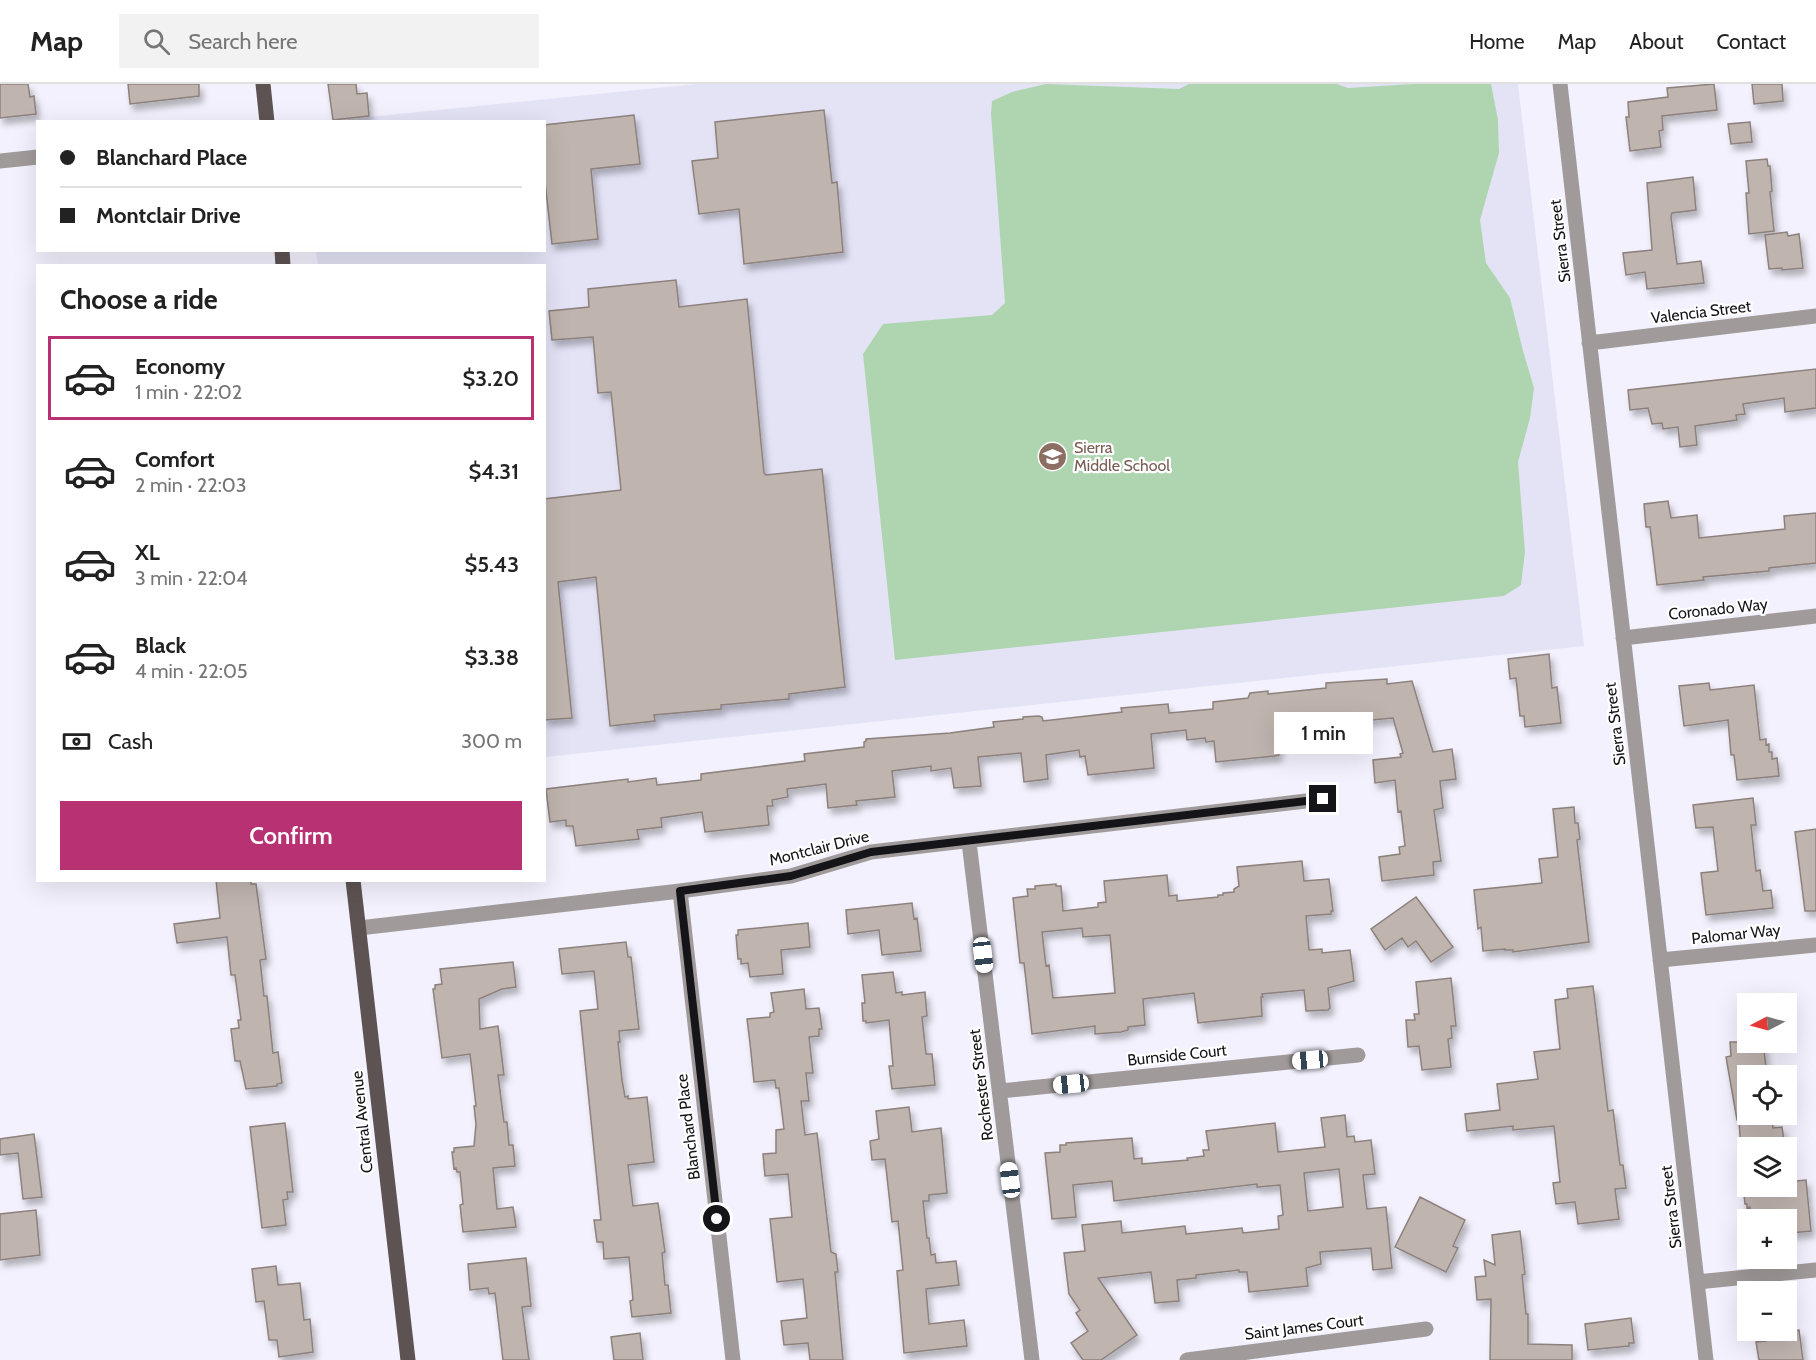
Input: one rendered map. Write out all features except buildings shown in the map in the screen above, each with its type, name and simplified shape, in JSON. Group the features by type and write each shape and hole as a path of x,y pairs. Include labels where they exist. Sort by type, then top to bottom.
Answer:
{"main road":[{"path":"263,84 267,120"},
{"name":"Central Avenue","path":"353,882 408,1360"}],"street":[{"name":"Sierra Street","path":"1560,84 1706,1360"},
{"path":"0,161 36,157"},
{"name":"Valencia Street","path":"1589,343 1816,315"},
{"name":"Coronado Way","path":"1623,638 1816,616"},
{"name":"Montclair Drive","path":"358,928 791,876 871,852 1323,799"},
{"name":"Rochester Street","path":"969,842 1032,1360"},
{"name":"Blanchard Place","path":"680,891 733,1360"},
{"name":"Palomar Way","path":"1660,960 1816,945"},
{"name":"Burnside Court","path":"999,1091 1358,1055"},
{"path":"1697,1282 1816,1270"},
{"name":"Saint James Court","path":"1187,1360 1426,1329"}],"shaded area":[{"name":"Sierra Middle School","path":"696,84 1518,84 1584,646 546,757 546,264 318,264 316,252 546,252 546,120 339,120"}],"green space":[{"path":"1046,84 1179,89 1189,84 1337,84 1348,88 1413,84 1491,84 1498,120 1499,153 1480,220 1486,263 1510,298 1534,388 1530,418 1518,462 1525,552 1521,585 1504,596 895,660 863,354 883,324 992,315 1005,303 991,114 992,101 1012,92"}],"place":[{"name":"Sierra Middle School","path":"1053,456"}],"route":[{"path":"717,1219 680,891 791,876 871,852 1323,799"}]}
